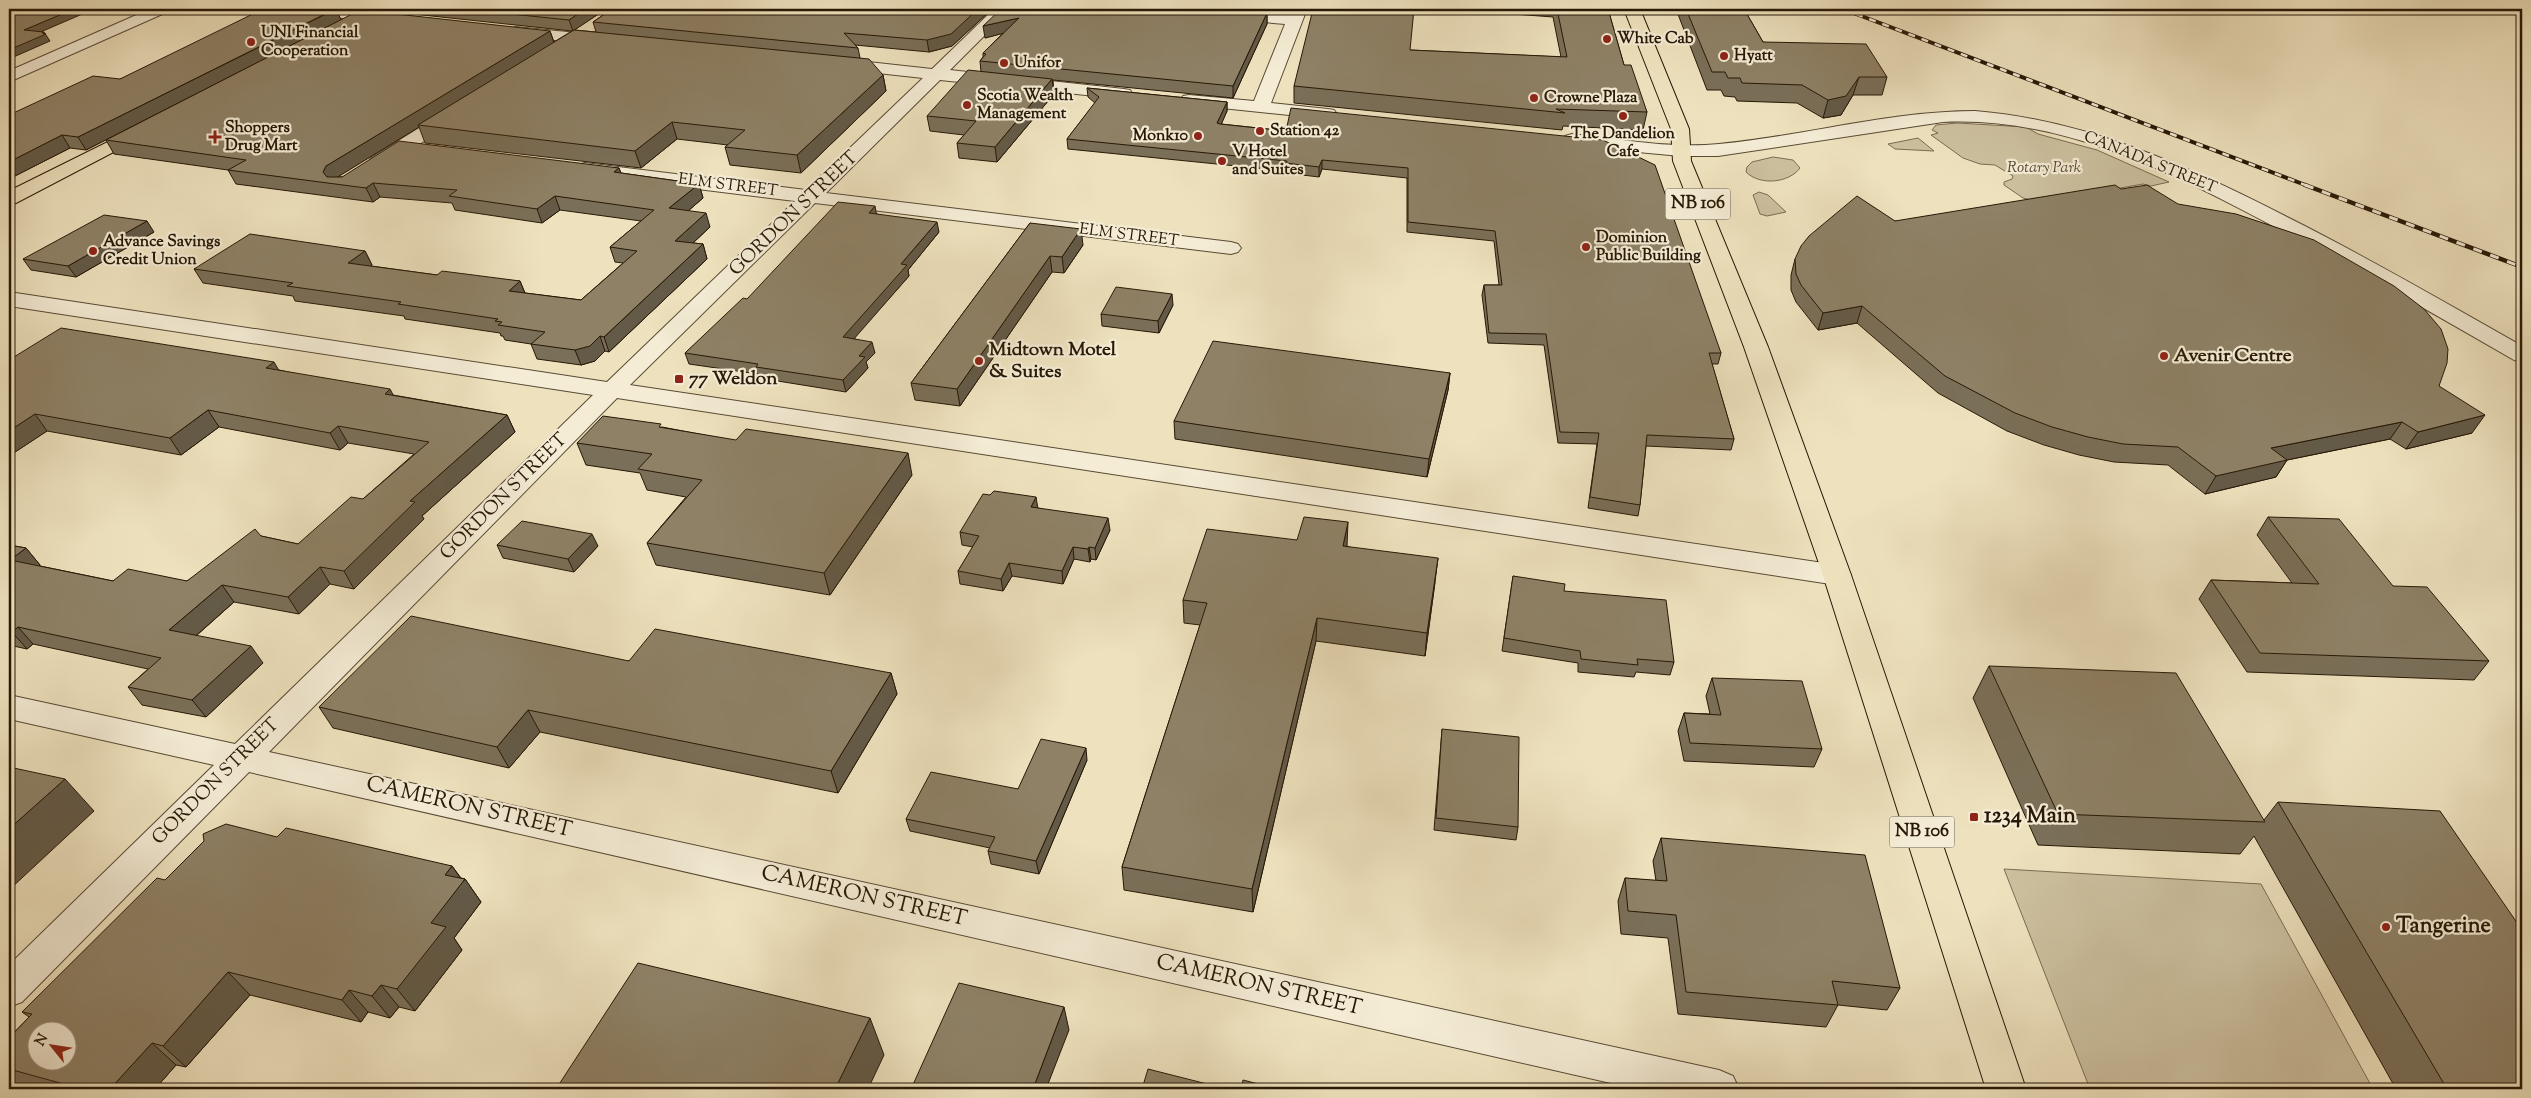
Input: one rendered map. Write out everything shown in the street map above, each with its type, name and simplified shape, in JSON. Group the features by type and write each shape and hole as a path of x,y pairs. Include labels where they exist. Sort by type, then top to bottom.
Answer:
{"main road":[{"name":"NB 106","path":"1632,9 1680,129 1682,161 1756,348 1837,574 2006,1089"},
{"path":"320,38 370,12"},
{"path":"9,199 160,121"}],"street":[{"path":"9,77 162,9"},
{"path":"305,9 370,12 403,20"},
{"name":"GORDON STREET","path":"9,990 240,757 612,390 814,196 1003,9"},
{"path":"1174,9 1296,14 1261,107"},
{"path":"552,53 597,24"},
{"path":"501,30 616,42"},
{"path":"820,62 1141,95"},
{"path":"1169,98 1350,116"},
{"path":"364,171 472,103"},
{"name":"CANADA STREET","path":"1558,138 1681,150 1728,148 1951,116 2011,119 2052,126 2093,137 2140,156 2273,217 2345,255 2522,355"},
{"path":"402,147 432,150"},
{"name":"ELM STREET","path":"569,167 1231,248"},
{"path":"9,299 1447,518 1837,574"},
{"name":"CAMERON STREET","path":"9,707 240,757 1719,1089"}],"green space":[{"name":"Rotary Park","path":"1957,123 2026,127 2038,134 2097,150 2169,182 2151,186 2143,184 2040,202 2023,198 2004,185 2004,182 2012,179 2013,176 1995,165 1980,164 1963,158 1931,135 1938,133 1932,130 1936,125"},
{"path":"1918,138 1934,151 1895,149 1888,144"},
{"path":"1773,157 1793,160 1800,168 1789,177 1774,181 1759,179 1746,172 1747,167 1752,162"},
{"path":"1759,192 1768,195 1786,212 1767,216 1760,214 1753,195"},
{"path":"2004,869 2261,884 2373,1089 2090,1089"}],"building":[{"path":"9,9 74,9 24,30 44,32 42,33 46,34 9,50"},
{"path":"263,9 335,9 78,137 62,135 9,162 9,115 93,76 120,79"},
{"path":"463,9 585,9 569,20"},
{"path":"612,9 978,9 951,34 927,40 844,33 858,48 593,22"},
{"path":"1001,9 1186,9 1267,13 1233,86 980,61 986,54 983,53 1019,18 983,26"},
{"path":"1313,9 1414,9 1410,50 1567,57 1557,9 1608,9 1624,65 1631,65 1647,112 1556,109 1565,113 1294,86"},
{"name":"Hyatt","path":"1686,9 1744,9 1763,42 1866,44 1887,77 1859,77 1846,96 1828,100 1802,85 1742,83 1740,78 1728,78 1725,72 1712,72"},
{"path":"360,10 550,31 326,166 323,172 327,177 342,177 399,141 619,168 614,172 699,184 669,208 706,213 675,241 703,244 604,337 600,336 590,346 575,350 531,344 545,332 498,325 502,322 495,321 498,319 398,304 401,302 287,286 293,283 194,269 250,234 365,251 348,263 437,275 442,271 520,281 509,291 581,300 637,251 610,247 654,210 555,196 537,209 449,196 457,190 373,183 366,188 228,170 246,160 106,140"},
{"path":"574,30 869,59 883,75 797,155 725,147 745,130 672,122 635,151 418,125"},
{"path":"968,70 1052,79 995,147 957,143 976,121 927,116"},
{"path":"1087,88 1227,102 1217,123 1220,124 1286,131 1291,108 1603,140 1655,165 1721,353 1709,353 1734,439 1647,435 1640,505 1590,497 1599,433 1560,432 1546,334 1489,333 1484,285 1502,285 1495,231 1408,222 1408,168 1322,160 1319,167 1286,163 1287,161 1067,139 1099,97"},
{"name":"Avenir Centre","path":"2115,185 2121,189 2147,185 2178,204 2236,214 2314,240 2394,286 2424,309 2441,329 2448,349 2447,363 2439,386 2485,415 2418,432 2402,422 2271,448 2287,460 2216,476 2178,447 2123,444 2088,437 2052,427 2015,413 1945,376 1862,306 1823,313 1801,285 1796,274 1795,259 1801,246 1809,236 1857,196 1895,221"},
{"path":"838,202 875,206 869,213 937,222 901,264 907,265 843,337 872,342 859,356 865,357 843,380 756,367 758,364 685,353 743,298 747,299"},
{"path":"104,215 147,221 68,266 23,259"},
{"path":"1030,223 1081,229 1062,257 1050,256 957,389 911,383"},
{"path":"1116,287 1172,294 1158,321 1101,314"},
{"path":"61,328 274,362 266,368 390,389 385,394 507,415 410,501 415,502 344,571 320,567 288,597 222,585 169,630 251,646 192,700 128,687 161,658 18,627 12,632 9,631 9,545 26,548 10,560 113,581 128,569 187,581 255,529 261,536 298,544 351,497 363,499 429,442 338,426 330,433 208,410 170,438 35,414 9,431 9,360"},
{"path":"1213,341 1450,373 1429,459 1174,421"},
{"path":"603,416 661,424 659,427 736,440 746,429 908,453 824,573 647,543 702,480 638,469 652,454 577,443"},
{"path":"994,491 1036,497 1031,507 1108,518 1095,548 1073,547 1062,571 1009,563 1001,579 958,571 979,536 960,532 983,494 990,495"},
{"path":"1304,517 1348,522 1343,546 1438,558 1427,633 1317,618 1252,889 1122,867 1207,603 1183,600 1207,529 1297,540"},
{"path":"2268,517 2339,519 2393,586 2427,587 2489,661 2260,653 2211,580 2319,584"},
{"path":"522,521 592,534 568,559 497,545"},
{"path":"1513,576 1565,584 1564,591 1666,600 1674,662 1637,659 1638,665 1581,659 1580,651 1504,638"},
{"path":"411,616 629,661 655,629 891,673 831,771 528,710 497,747 319,707"},
{"path":"1989,666 2176,673 2265,822 2058,814"},
{"path":"1712,678 1802,681 1822,749 1690,743 1684,713 1721,715"},
{"path":"1442,729 1519,737 1518,827 1436,818"},
{"path":"1041,739 1086,748 1036,861 988,851 995,837 906,819 931,772 1018,789"},
{"path":"9,767 65,779 9,829"},
{"name":"Tangerine","path":"2278,802 2440,811 2522,930 2522,1089 2447,1089"},
{"path":"226,824 277,837 286,828 452,866 445,875 465,879 431,923 446,927 397,989 381,985 372,996 349,990 342,1000 228,972 163,1046 152,1043 110,1089 82,1089 9,1069 9,1038 32,1014 22,1012 157,878 165,880 204,841 203,834"},
{"path":"1661,838 1865,855 1900,988 1832,981 1838,1005 1686,992 1676,915 1628,911 1625,878 1667,881"},
{"path":"638,963 870,1018 835,1089 556,1089"},
{"path":"959,983 1064,1007 1033,1089 911,1089"},
{"path":"1148,1069 1227,1089 1142,1089"},
{"path":"1243,1080 1278,1089 1241,1089"}],"railway":[{"path":"1843,9 2308,186"},
{"path":"2305,185 2522,267"}],"place":[{"name":"White Cab","path":"1607,39"},
{"name":"UNI Financial Cooperation","path":"251,42"},
{"name":"Hyatt","path":"1724,56"},
{"name":"Unifor","path":"1004,63"},
{"name":"Crowne Plaza","path":"1534,98"},
{"name":"Scotia Wealth Management","path":"967,105"},
{"name":"The Dandelion Cafe","path":"1623,116"},
{"name":"Station 42","path":"1260,131"},
{"name":"Monk10","path":"1198,136"},
{"name":"Shoppers Drug Mart","path":"215,137"},
{"name":"V Hotel and Suites","path":"1222,161"},
{"name":"Dominion Public Building","path":"1586,247"},
{"name":"Advance Savings Credit Union","path":"93,251"},
{"name":"Avenir Centre","path":"2164,356"},
{"name":"Midtown Motel & Suites","path":"979,361"},
{"name":"77 Weldon","path":"679,379"},
{"name":"1234 Main","path":"1974,817"},
{"name":"Tangerine","path":"2386,927"}]}
